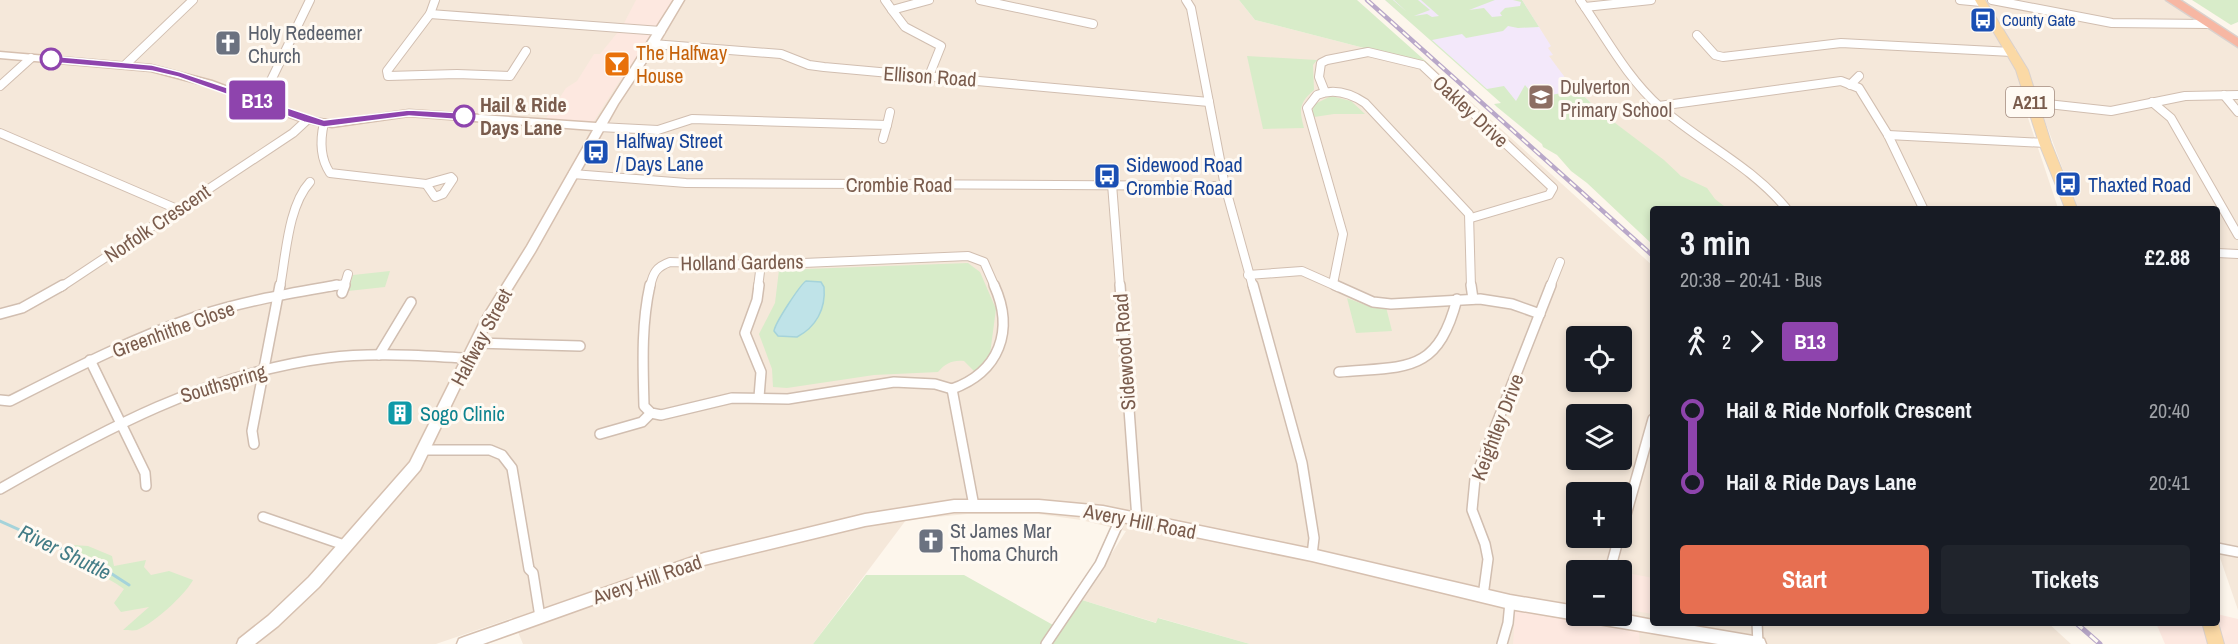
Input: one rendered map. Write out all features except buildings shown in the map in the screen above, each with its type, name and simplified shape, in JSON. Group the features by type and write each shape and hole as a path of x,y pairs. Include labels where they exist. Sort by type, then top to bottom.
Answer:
{"highway":[{"path":"2172,0 2190,18 2207,24 2238,43"},
{"path":"2184,0 2238,35"}],"main road":[{"name":"A211","path":"1984,1 2022,70 2030,102 2070,206"},
{"path":"2211,626 2216,644"}],"street":[{"path":"125,65 193,0"},
{"path":"261,102 310,0"},
{"path":"435,0 430,14 386,74 510,76 526,51"},
{"name":"Halfway Street","path":"244,644 293,604 347,546 415,466 486,321 531,249 599,127 661,32 679,0"},
{"path":"885,0 905,27 941,45 929,76"},
{"path":"892,10 929,0"},
{"path":"980,0 1093,24"},
{"path":"1186,0 1191,8 1225,186 1302,463 1314,538 1312,555"},
{"path":"1583,3 1651,0"},
{"path":"1960,0 1984,1 2112,23 2150,25 2190,18"},
{"path":"1583,3 1624,66 1659,106 1696,135 1747,167 1772,190 1784,206"},
{"path":"430,14 661,32"},
{"path":"1697,35 1715,55 1723,57 1841,43 2012,52"},
{"name":"Ellison Road","path":"653,44 781,54 809,65 824,67 1209,102"},
{"name":"Oakley Drive","path":"1324,92 1319,70 1321,63 1327,60 1368,52 1422,65 1553,188 1549,195 1471,218"},
{"path":"0,55 125,65 180,75 308,120 324,123 409,113 658,130 692,119 886,125"},
{"path":"0,86 31,58"},
{"path":"1850,85 1859,76"},
{"path":"1659,106 1841,81 1859,88 1888,135 1922,206"},
{"path":"1333,284 1343,234 1306,108 1310,100 1324,92 1344,92 1365,103 1471,218 1469,268 1473,299"},
{"path":"2224,95 2238,112"},
{"path":"2030,102 2111,111 2185,96 2238,95"},
{"path":"2152,102 2171,118 2238,235"},
{"path":"883,139 890,111"},
{"name":"Norfolk Crescent","path":"0,314 22,308 41,299 308,120"},
{"path":"324,123 321,137 326,168 330,173 426,184"},
{"path":"0,133 177,209"},
{"path":"1888,135 2045,143"},
{"name":"Crombie Road","path":"573,174 686,183 1225,186"},
{"path":"254,444 252,431 295,208 301,192 310,182"},
{"name":"Sidewood Road","path":"1112,184 1137,519"},
{"path":"2220,253 2238,254"},
{"name":"Holland Gardens","path":"651,413 644,406 642,340 644,311 653,273 660,266 670,262 761,264 963,256 979,259 984,262 1002,306 1004,316 1001,349 997,357 970,383 952,389"},
{"name":"Keightley Drive","path":"1483,596 1488,559 1485,544 1472,510 1475,479 1560,262"},
{"path":"759,397 761,372 745,333 757,300 761,264"},
{"path":"1249,277 1281,271 1302,271 1373,302 1391,304 1473,299 1502,302 1540,314"},
{"path":"342,293 348,274"},
{"name":"Greenhithe Close","path":"0,400 10,401 90,360 198,316 277,294 345,284"},
{"path":"1340,372 1406,366 1425,359 1433,351 1452,318 1457,299"},
{"path":"379,355 411,302"},
{"path":"476,343 580,345"},
{"name":"Southspring","path":"0,489 121,423 193,390 263,369 327,358 379,355 468,357"},
{"path":"90,360 145,473 146,486"},
{"path":"600,434 642,422 651,413 661,415 740,397 787,400 850,388 911,382 939,383 952,389 974,506"},
{"path":"1632,494 1650,430"},
{"path":"424,450 490,450 502,455 512,468 529,569 533,573 540,617"},
{"name":"Avery Hill Road","path":"464,644 704,559 761,543 865,520 954,506 1054,507 1122,516 1312,555 1510,602 1566,611"},
{"path":"1046,644 1100,564 1122,516"},
{"path":"263,517 347,546"},
{"path":"2220,549 2238,552"},
{"path":"1502,644 1508,623 1510,602"},
{"path":"1632,623 1650,626"},
{"path":"1652,626 1759,644 1757,626"}],"shaded area":[{"path":"0,0 1239,0 1255,20 1430,65 1650,263 1650,626 2051,626 2071,644 1250,644 1159,618 1157,623 1082,600 1126,531 1081,520 1038,514 967,514 906,520 813,644 523,644 512,618 436,644 0,644"},
{"path":"636,0 675,0 635,64 619,82 592,124 545,120 566,88 577,81 594,54 600,54 622,27"},
{"name":"Dulverton Primary School","path":"1385,0 1522,0 1551,46 1548,48 1553,55 1549,56 1575,91 1578,90 1598,110 1693,186 1503,103"},
{"path":"1522,0 2167,0 2238,46 2238,610 2220,558 2220,206 2076,206 2037,99 2021,97 2057,206 1713,206 1656,155 1598,110 1579,91 1575,91 1548,56 1550,46"},
{"path":"1632,574 1650,577 1650,614 1632,611"},
{"path":"1515,611 1566,620 1566,626 1604,626 1639,632 1640,644 1513,644"},
{"path":"2220,615 2238,619 2238,644 2165,644 2157,626 2207,626 2220,626"}],"green space":[{"path":"1239,0 1357,0 1430,65 1255,20"},
{"name":"Dulverton Primary School","path":"1385,0 1393,0 1407,12 1394,0 1418,0 1430,10 1414,16 1427,14 1432,17 1439,16 1421,0 1495,0 1469,10 1484,8 1492,17 1502,16 1500,13 1505,8 1520,6 1521,2 1513,0 1522,0 1539,27 1508,26 1503,31 1466,38 1462,34 1432,40 1487,89 1504,86 1516,101 1525,85 1530,91 1536,91 1540,97 1578,90 1598,110 1664,160 1681,176 1707,188 1724,206 1650,206 1650,242 1571,171 1557,155 1543,147 1494,104 1501,103"},
{"path":"2192,0 2238,0 2238,22 2231,25"},
{"path":"1247,56 1317,60 1313,65 1314,90 1305,99 1302,107 1301,116 1304,128 1263,129"},
{"path":"1331,96 1351,101 1365,114 1334,114 1314,117 1312,111 1315,104"},
{"path":"968,263 980,272 996,309 990,354 975,372 964,361 956,361 947,364 938,372 874,375 787,388 773,387 772,369 759,334 775,303 779,270"},
{"path":"390,271 385,287 348,291 353,275"},
{"path":"1347,298 1368,306 1386,307 1392,331 1356,333"},
{"path":"73,545 88,546 112,556 114,566 146,560 144,567 151,575 169,571 193,580 176,601 144,627 137,630 123,630 149,607 121,612 114,603 124,589 61,554"},
{"path":"866,575 964,575 1062,630 1082,600 1156,623 1158,618 1250,644 813,644"}],"water":[{"path":"806,281 821,282 824,287 823,303 818,317 810,328 797,337 778,336 774,331 779,320"}],"waterway":[{"name":"River Shuttle","path":"0,521 98,565 129,585"}],"railway":[{"path":"1367,0 1650,253"},
{"path":"2080,626 2100,644"}],"bus line":[{"name":"B13","path":"51,59 152,68 208,83 308,120 324,123 332,124 409,113 464,116"}],"place":[{"name":"County Gate","path":"1983,20"},
{"name":"Holy Redeemer Church","path":"228,43"},
{"name":"The Halfway House","path":"617,64"},
{"name":"Dulverton Primary School","path":"1541,97"},
{"name":"Hail & Ride Days Lane","path":"464,116"},
{"name":"Halfway Street / Days Lane","path":"596,152"},
{"name":"Sidewood Road Crombie Road","path":"1107,176"},
{"name":"Thaxted Road","path":"2068,184"},
{"name":"Sogo Clinic","path":"400,413"},
{"name":"St James Mar Thoma Church","path":"931,541"}]}
